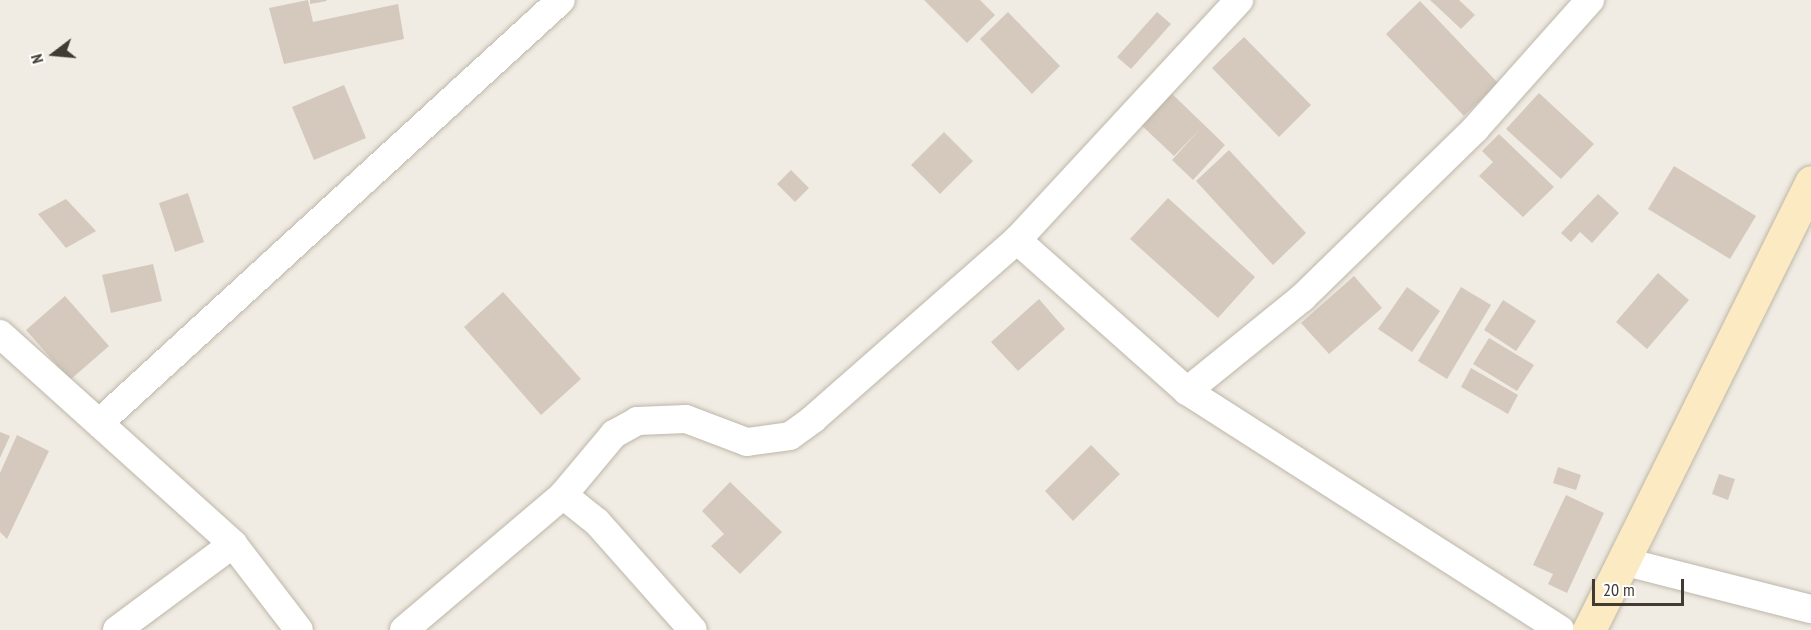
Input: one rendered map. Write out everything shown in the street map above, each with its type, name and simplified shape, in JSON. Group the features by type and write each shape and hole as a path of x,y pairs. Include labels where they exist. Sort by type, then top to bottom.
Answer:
{"street":[{"path":"99,423 561,0"},
{"path":"404,630 563,495 614,434 637,421 686,419 747,442 790,436 1017,240 1239,0"},
{"path":"1187,391 1302,298 1475,129 1590,0"},
{"path":"1589,630 1626,562 1811,182"},
{"path":"1017,240 1187,391 1560,630"},
{"path":"0,334 233,544 299,630"},
{"path":"563,495 597,522 693,630"},
{"path":"117,630 233,544"},
{"path":"1626,562 1811,609"}],"building":[{"path":"308,0 313,22 398,4 404,39 284,64 269,8"},
{"path":"310,0 326,0 327,1 310,4"},
{"path":"924,0 980,0 995,15 967,43"},
{"path":"1430,0 1459,0 1475,15 1461,29"},
{"path":"1420,1 1498,83 1464,116 1386,34"},
{"path":"1008,12 1060,66 1032,94 980,39"},
{"path":"1157,12 1171,24 1131,69 1117,57"},
{"path":"1244,37 1311,105 1279,137 1212,68"},
{"path":"344,85 366,138 314,160 292,107"},
{"path":"1168,90 1225,145 1193,180 1172,160 1201,128 1174,156 1138,122"},
{"path":"1539,93 1594,144 1561,179 1506,129"},
{"path":"944,132 973,161 940,194 911,165"},
{"path":"1499,134 1554,187 1523,217 1479,176 1493,162 1482,151"},
{"path":"1229,150 1306,233 1273,265 1196,181"},
{"path":"1674,166 1756,216 1730,259 1648,209"},
{"path":"791,170 809,188 795,202 777,184"},
{"path":"188,193 204,242 175,252 159,203"},
{"path":"1598,194 1619,213 1592,243 1580,232 1571,242 1561,233"},
{"path":"1168,198 1255,277 1218,318 1130,239"},
{"path":"66,199 96,231 66,248 38,214"},
{"path":"153,264 162,301 111,313 102,275"},
{"path":"1658,273 1689,300 1647,349 1616,322"},
{"path":"1354,276 1382,308 1329,354 1301,323"},
{"path":"1407,287 1440,311 1412,352 1378,329"},
{"path":"1461,287 1491,305 1447,379 1418,361"},
{"path":"503,292 581,379 541,415 464,327"},
{"path":"65,296 109,346 70,380 26,330"},
{"path":"1039,299 1065,329 1018,371 991,342"},
{"path":"1503,300 1536,321 1516,351 1484,330"},
{"path":"1489,338 1534,365 1517,391 1473,364"},
{"path":"1471,368 1518,395 1508,414 1461,387"},
{"path":"0,432 10,436 0,458"},
{"path":"17,435 49,451 7,539 0,532 0,473"},
{"path":"1091,445 1120,474 1073,521 1045,491"},
{"path":"1558,467 1581,475 1576,490 1553,483"},
{"path":"1719,474 1735,479 1728,500 1712,494"},
{"path":"730,482 782,532 740,574 711,546 724,534 702,511"},
{"path":"1566,495 1604,513 1567,593 1548,584 1553,574 1533,565"}]}
